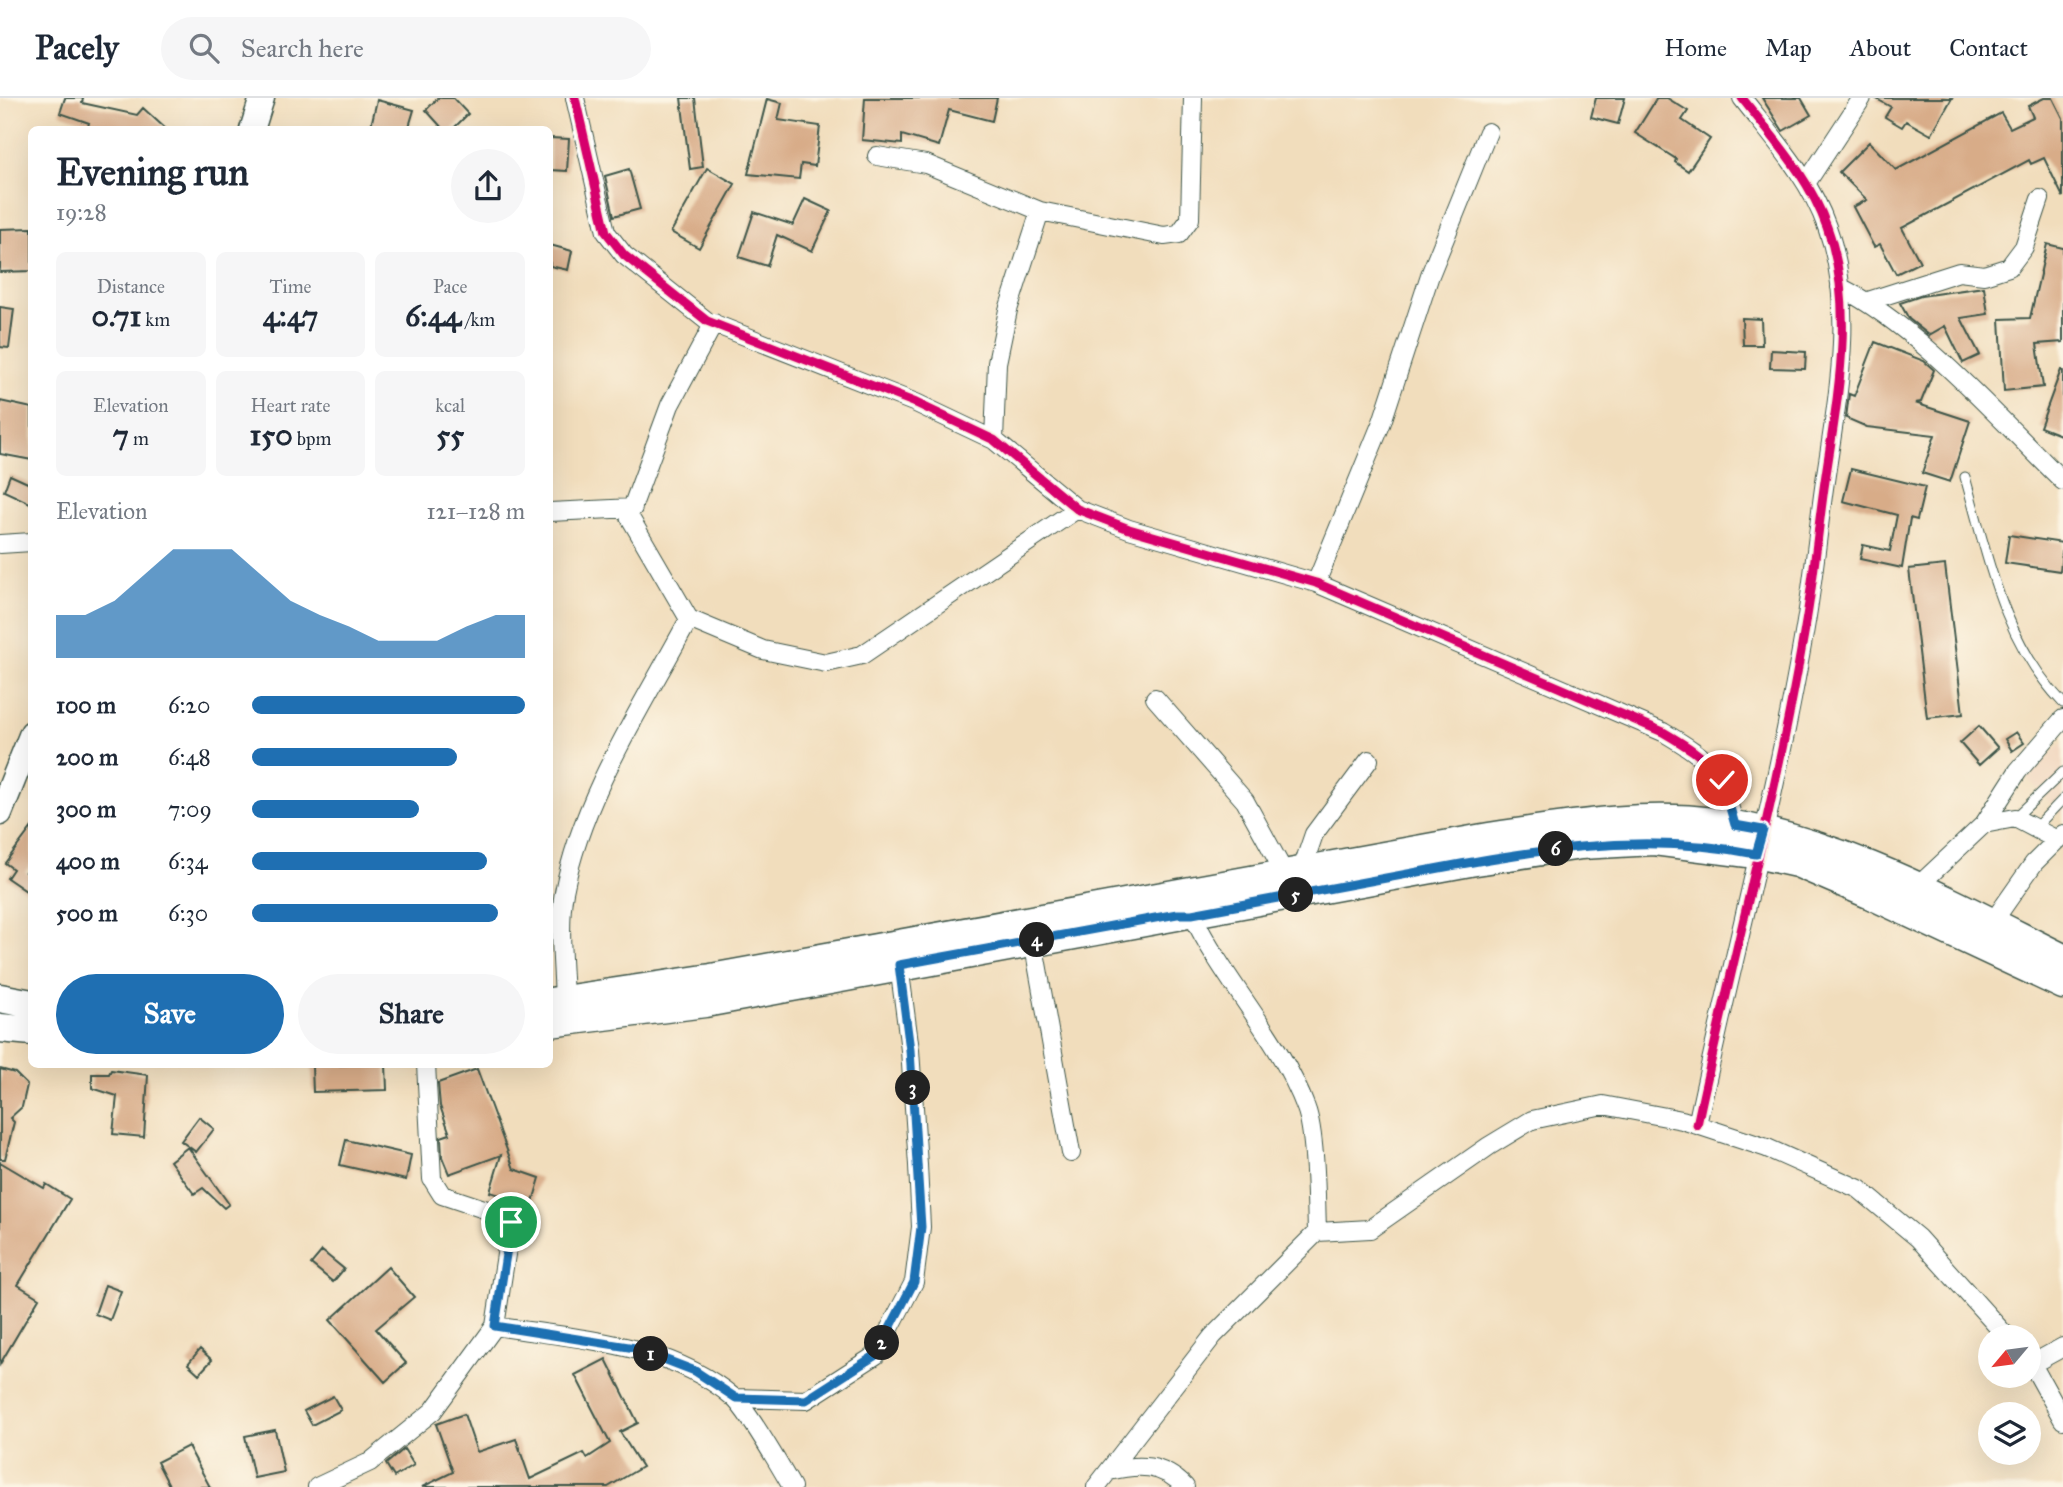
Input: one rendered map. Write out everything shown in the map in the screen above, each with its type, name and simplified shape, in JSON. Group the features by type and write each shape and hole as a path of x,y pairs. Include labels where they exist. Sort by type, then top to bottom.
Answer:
{"main road":[{"path":"253,126 262,98"},
{"path":"0,813 28,743"},
{"path":"554,1008 1293,870 1590,822 1651,819 1712,821 1735,825 1797,863 2063,985"},
{"path":"554,1008 705,1003 899,965 1470,862 1581,845 1654,841 1760,842 1838,853 1917,887 2063,958"},
{"path":"0,998 28,1003"},
{"path":"0,1028 28,1031"}],"street":[{"path":"575,98 607,232 624,255 714,323 916,403 994,440 1077,509 1129,529 1316,583 1663,732 1700,754 1722,780 1735,825"},
{"path":"877,156 926,164 1040,211 1164,236 1180,234 1190,219 1193,98"},
{"path":"1698,1125 1760,842 1808,603 1836,399 1842,333 1840,287 1828,229 1807,182 1742,98"},
{"path":"1807,182 1862,98"},
{"path":"1316,583 1382,422 1430,275 1488,132"},
{"path":"1868,301 1959,272 1984,275 2009,267 2024,247 2040,199"},
{"path":"994,440 997,363 1008,310 1040,211"},
{"path":"1840,287 1868,301 1937,359 2063,481"},
{"path":"714,323 670,405 629,516 690,619 763,650 826,663 862,655 1077,509"},
{"path":"553,512 633,508"},
{"path":"0,544 28,542"},
{"path":"554,1008 564,894 577,840 593,800 690,619"},
{"path":"1155,698 1245,801 1293,870 1314,834 1369,760"},
{"path":"1917,887 1984,824 2018,771 2063,719"},
{"path":"1984,824 2015,818 2060,837 2034,863 1992,923"},
{"path":"1192,914 1203,938 1285,1063 1307,1111 1317,1231"},
{"path":"1033,941 1071,1153"},
{"path":"736,1398 806,1400 876,1355 914,1282 921,1227 910,1050 899,965"},
{"path":"317,1487 370,1462 433,1410 495,1326 511,1222 502,1215 442,1195 432,1179 426,1068"},
{"path":"1096,1487 1213,1336 1317,1231 1370,1229 1489,1146 1532,1120 1603,1105 1698,1125 1767,1149 1859,1189 1918,1238 1996,1325"},
{"path":"495,1326 635,1348 695,1371 736,1398 792,1487"},
{"path":"2041,1357 2063,1347"},
{"path":"2041,1381 2063,1420"},
{"path":"1109,1471 1136,1464 1159,1470 1177,1479 1185,1487"}],"lane":[{"path":"1965,477 2011,629 2050,690 2063,703"},
{"path":"2015,818 2063,772"},
{"path":"2036,827 2063,799"}],"shaded area":[{"path":"2063,742 2063,816 2026,777"}],"building":[{"path":"65,98 83,98 82,103 137,115 143,108 163,126 88,126 89,123 60,113"},
{"path":"438,98 453,98 468,114 456,126 440,126 426,110"},
{"path":"681,98 695,98 703,167 690,169"},
{"path":"865,98 997,98 992,121 949,110 939,146 902,135 902,144 862,140"},
{"path":"1596,98 1625,98 1618,124 1591,117"},
{"path":"1657,98 1667,98 1688,111 1682,120 1710,139 1688,171 1675,162 1676,159 1635,133"},
{"path":"1762,98 1801,98 1811,115 1783,131"},
{"path":"1875,98 1952,98 1931,135 1906,121 1902,127 1885,117 1891,107"},
{"path":"2044,98 2053,98 2063,118 2063,197 2044,158 2031,164 2029,160 1902,228 1920,262 1896,274 1880,244 1874,247 1853,207 1867,200 1839,172 1869,142 1896,170 2001,113 2010,128 2033,117 2028,106"},
{"path":"767,99 782,103 778,120 820,126 815,166 801,164 799,179 748,174"},
{"path":"377,100 414,110 409,126 371,126"},
{"path":"553,138 569,139 567,171 553,170"},
{"path":"707,168 735,184 699,248 671,232"},
{"path":"629,169 640,209 614,216 605,176"},
{"path":"805,199 831,211 812,251 777,235 767,266 739,257 754,212 793,225"},
{"path":"28,228 28,271 0,272 0,229"},
{"path":"2047,244 2063,248 2063,342 2037,344 2043,387 2004,391 2000,319 2030,318"},
{"path":"553,246 572,251 568,270 553,267"},
{"path":"1984,287 1988,314 1961,318 1980,355 1963,363 1945,326 1929,335 1909,319 1900,303 1921,296"},
{"path":"0,307 14,309 9,348 0,347"},
{"path":"1742,318 1761,319 1762,345 1743,345"},
{"path":"1875,342 1924,361 1934,370 1921,402 1915,403 1970,421 1950,482 1922,473 1935,435 1867,427 1846,418 1849,394 1854,396"},
{"path":"1771,350 1806,352 1805,369 1770,368"},
{"path":"2061,370 2063,371 2063,436 2040,427"},
{"path":"0,401 28,407 28,459 0,454"},
{"path":"1851,469 1925,487 1917,520 1910,518 1902,568 1860,559 1863,545 1890,551 1897,515 1843,501"},
{"path":"10,475 28,483 28,502 4,491"},
{"path":"2009,535 2063,543 2060,571 2005,563"},
{"path":"1945,565 1963,714 1927,718 1909,569"},
{"path":"1979,726 1998,748 1979,765 1960,743"},
{"path":"2016,732 2024,743 2012,751 2005,739"},
{"path":"28,832 28,868 25,872 28,874 28,892 7,878 13,869 5,863"},
{"path":"312,1068 386,1068 387,1090 313,1092"},
{"path":"0,1069 15,1073 27,1085 22,1107 10,1118 14,1122 5,1159 0,1159"},
{"path":"477,1069 514,1169 540,1178 532,1205 490,1192 501,1155 449,1174 442,1157 441,1137 450,1134 440,1106 438,1083"},
{"path":"111,1070 148,1075 144,1137 113,1134 117,1096 92,1088 92,1074 109,1074"},
{"path":"199,1117 214,1129 196,1152 181,1141"},
{"path":"346,1140 411,1155 406,1180 340,1165"},
{"path":"188,1147 229,1204 224,1208 203,1188 194,1194 170,1161"},
{"path":"0,1162 44,1188 46,1184 70,1199 18,1285 39,1298 0,1364"},
{"path":"322,1251 344,1269 333,1282 311,1264"},
{"path":"388,1267 414,1297 376,1329 406,1363 385,1382 330,1320"},
{"path":"105,1285 121,1291 110,1320 95,1314"},
{"path":"200,1349 212,1360 199,1374 188,1364"},
{"path":"606,1359 638,1423 620,1432 642,1467 608,1487 422,1487 453,1472 436,1424 464,1414 477,1452 516,1439 530,1479 584,1453 587,1458 610,1443 575,1375"},
{"path":"333,1396 341,1410 312,1425 304,1411"},
{"path":"275,1430 284,1472 254,1478 245,1436"},
{"path":"188,1446 210,1487 170,1487 157,1462"},
{"path":"404,1449 414,1465 394,1477 386,1464"}],"cycle path":[{"path":"575,98 606,232 624,255 707,321 916,403 994,440 1077,509 1129,529 1316,583 1663,732 1693,751 1712,768 1724,791 1735,825"},
{"path":"1697,1125 1796,680 1812,584 1841,357 1841,291 1827,227 1801,175 1742,98"}],"route":[{"path":"511,1222 495,1326 635,1348 695,1371 736,1398 806,1400 876,1355 914,1282 921,1227 910,1050 899,965 1470,862 1581,845 1654,841 1728,848 1756,854 1763,830 1735,825 1722,780"}]}
